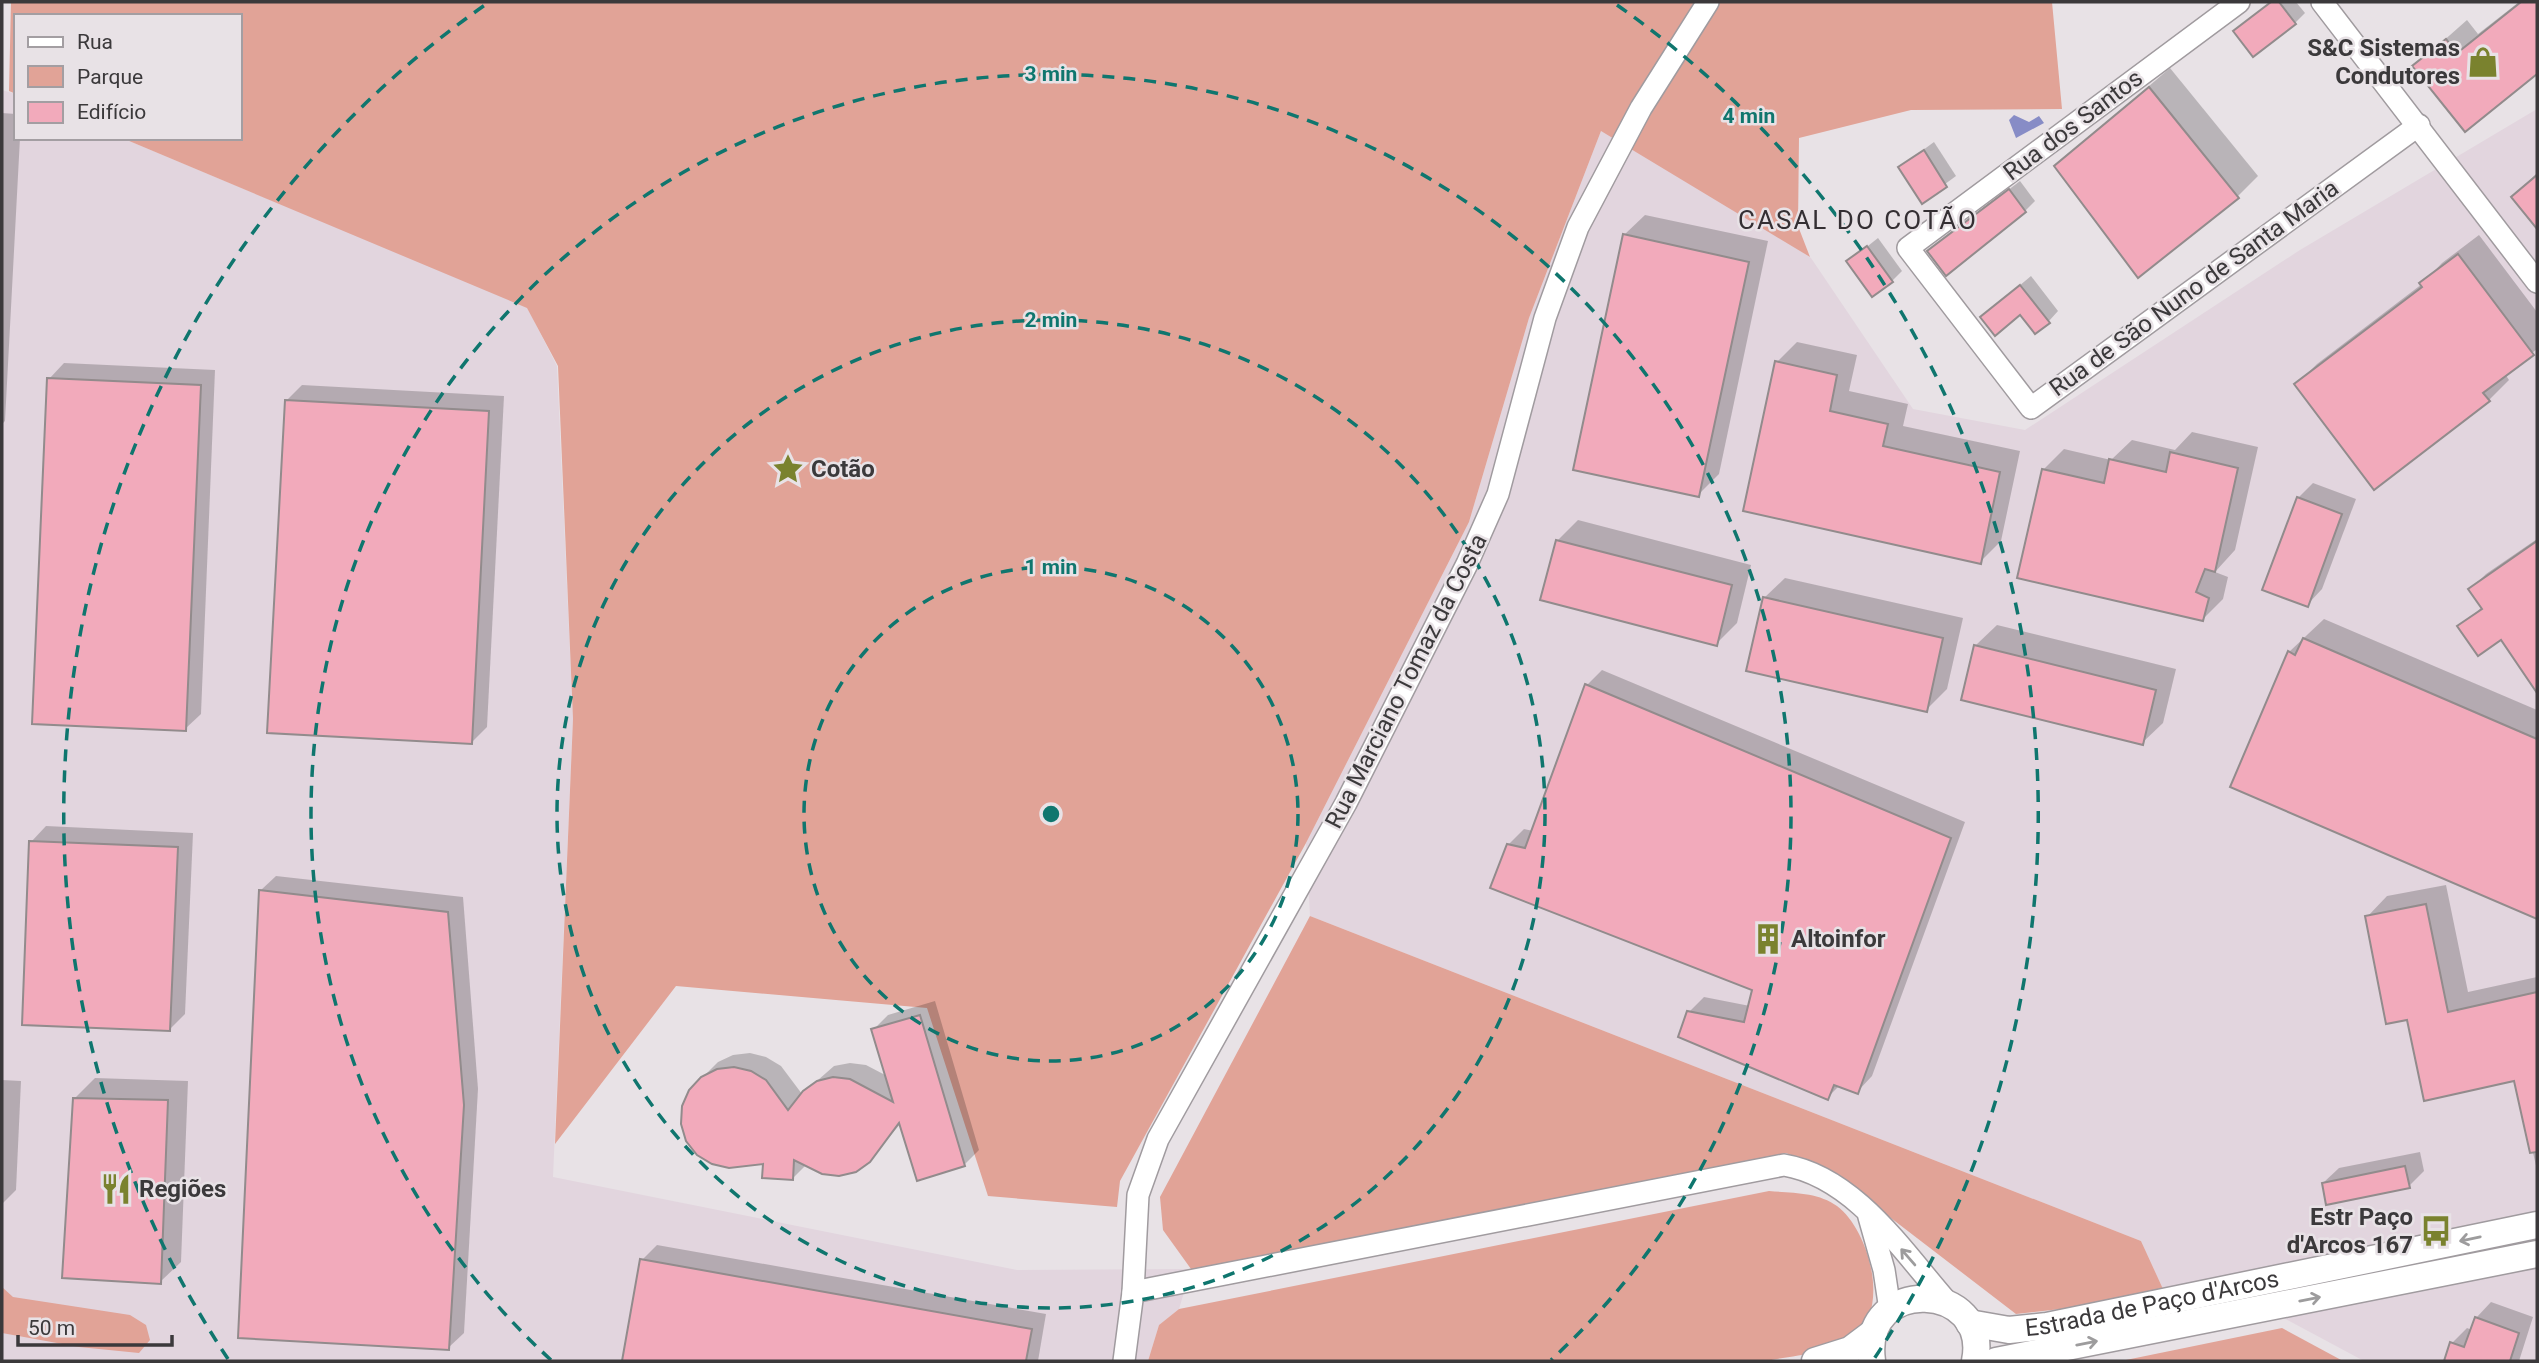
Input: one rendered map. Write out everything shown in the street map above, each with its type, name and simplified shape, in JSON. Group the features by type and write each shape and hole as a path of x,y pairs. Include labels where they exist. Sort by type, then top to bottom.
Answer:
{"main road":[{"name":"Estrada de Paço d'Arcos","path":"1969,1323 2010,1330 2047,1326 2537,1225"},
{"name":"Estrada de Paço d'Arcos","path":"1996,1361 2537,1254"},
{"path":"1815,1361 1850,1350 1874,1332 1889,1310 1913,1298 1931,1297 1948,1303 1969,1323 1976,1340 1975,1361"},
{"path":"1872,1361 1874,1332"}],"street":[{"name":"Rua Marciano Tomaz da Costa","path":"1124,1361 1133,1292 1138,1195 1158,1139 1346,803 1467,564 1498,494 1545,318 1578,227 1641,108 1708,2"},
{"name":"Rua dos Santos","path":"1908,248 2239,2"},
{"path":"2322,2 2537,282"},
{"name":"Rua de São Nuno de Santa Maria","path":"1908,248 2031,408 2418,125"},
{"path":"1133,1292 1784,1165 1805,1168 1868,1212 1948,1303"},
{"path":"1868,1212 1884,1270 1889,1310"}],"shaded area":[{"path":"2,90 14,93 14,140 127,140 527,307 557,366 573,719 553,1177 1017,1270 1191,1269 1179,1309 1159,1325 1148,1361 2,1361"},
{"path":"2537,109 2537,1361 2364,1361 2282,1317 2163,1289 2141,1241 1310,916 1306,843 1469,522 1529,318 1601,131 1675,165 1811,258 1913,409 2025,430 2300,250"}],"green space":[{"path":"11,2 2052,2 2062,109 1911,110 1799,138 1798,226 1810,257 1601,131 1529,318 1469,522 1306,843 1120,1181 1117,1207 988,1196 927,1008 676,986 555,1144 573,719 558,366 527,308 127,140 242,140 242,14 14,14 14,93 9,91"},
{"path":"1310,916 2141,1241 2163,1289 2113,1303 2016,1314 1827,1169 1786,1153 1215,1270 1191,1269 1163,1230 1160,1197"},
{"path":"1769,1191 1804,1194 1830,1201 1848,1217 1858,1233 1871,1270 1871,1308 1865,1324 1845,1343 1824,1350 1766,1361 1148,1361 1159,1325 1179,1309"},
{"path":"2,1287 13,1297 130,1315 146,1325 150,1340 139,1353 79,1347 2,1333"},
{"path":"2282,1328 2343,1361 2121,1361"}],"water":[{"path":"2014,115 2029,122 2039,116 2044,123 2016,138 2009,120"}],"building":[{"path":"2271,2 2279,2 2296,24 2253,57 2233,31"},
{"path":"2521,2 2537,2 2537,74 2465,132 2412,66 2446,39 2457,53"},
{"path":"2149,87 2239,198 2138,278 2054,166"},
{"path":"1924,150 1947,187 1922,204 1898,167"},
{"path":"2537,175 2537,229 2511,197"},
{"path":"2009,189 2026,212 1946,276 1927,251"},
{"path":"1623,234 1749,262 1699,497 1573,470"},
{"path":"1867,246 1893,282 1872,297 1846,261"},
{"path":"2458,254 2534,355 2483,393 2490,401 2374,490 2294,384 2422,287 2419,283"},
{"path":"2020,285 2050,323 2035,334 2020,315 1995,336 1980,317"},
{"path":"1775,361 1837,375 1830,411 1888,424 1883,446 2000,472 1981,564 1743,511"},
{"path":"47,378 201,385 186,731 32,724"},
{"path":"285,400 489,411 472,744 267,733"},
{"path":"2170,452 2238,468 2215,572 2205,569 2196,592 2209,598 2203,621 2017,578 2042,469 2104,483 2109,459 2166,472"},
{"path":"2297,497 2342,514 2308,607 2262,590"},
{"path":"1556,540 1732,585 1717,646 1540,600"},
{"path":"2537,541 2537,693 2501,640 2478,656 2457,626 2482,609 2468,589"},
{"path":"1763,597 1943,638 1927,712 1746,671"},
{"path":"2303,638 2537,739 2537,919 2230,787 2288,651 2295,655"},
{"path":"1974,645 2156,690 2143,745 1961,700"},
{"name":"Altoinfor","path":"1585,684 1951,838 1858,1094 1834,1085 1828,1100 1678,1037 1687,1011 1744,1022 1752,990 1490,888 1507,844 1525,848"},
{"path":"29,841 178,847 170,1031 22,1025"},
{"path":"259,890 448,912 464,1105 449,1350 238,1338"},
{"path":"2426,904 2448,1012 2537,992 2537,1152 2530,1153 2514,1081 2424,1101 2407,1020 2386,1024 2365,916"},
{"path":"920,1015 965,1166 917,1181 899,1123 870,1162 856,1172 839,1176 822,1174 794,1160 793,1180 762,1178 763,1164 729,1168 712,1164 697,1155 686,1141 681,1124 682,1106 689,1090 701,1077 717,1069 734,1067 751,1071 766,1080 788,1110 803,1091 817,1081 833,1077 850,1079 893,1102 871,1029"},
{"name":"Regiões","path":"73,1098 168,1100 161,1284 62,1278"},
{"path":"2405,1166 2410,1188 2326,1205 2322,1183"},
{"path":"640,1259 1032,1329 1026,1361 622,1361"},
{"path":"2475,1317 2519,1333 2510,1361 2444,1361 2450,1342 2464,1347"}],"place":[{"name":"S&C Sistemas Condutores","path":"2483,62"},
{"name":"Cotão","path":"788,469"},
{"name":"Altoinfor","path":"1768,939"},
{"name":"Regiões","path":"116,1189"},
{"name":"Estr Paço d'Arcos 167","path":"2436,1231"}],"district":[{"name":"CASAL DO COTÃO","path":"1858,220"}]}
